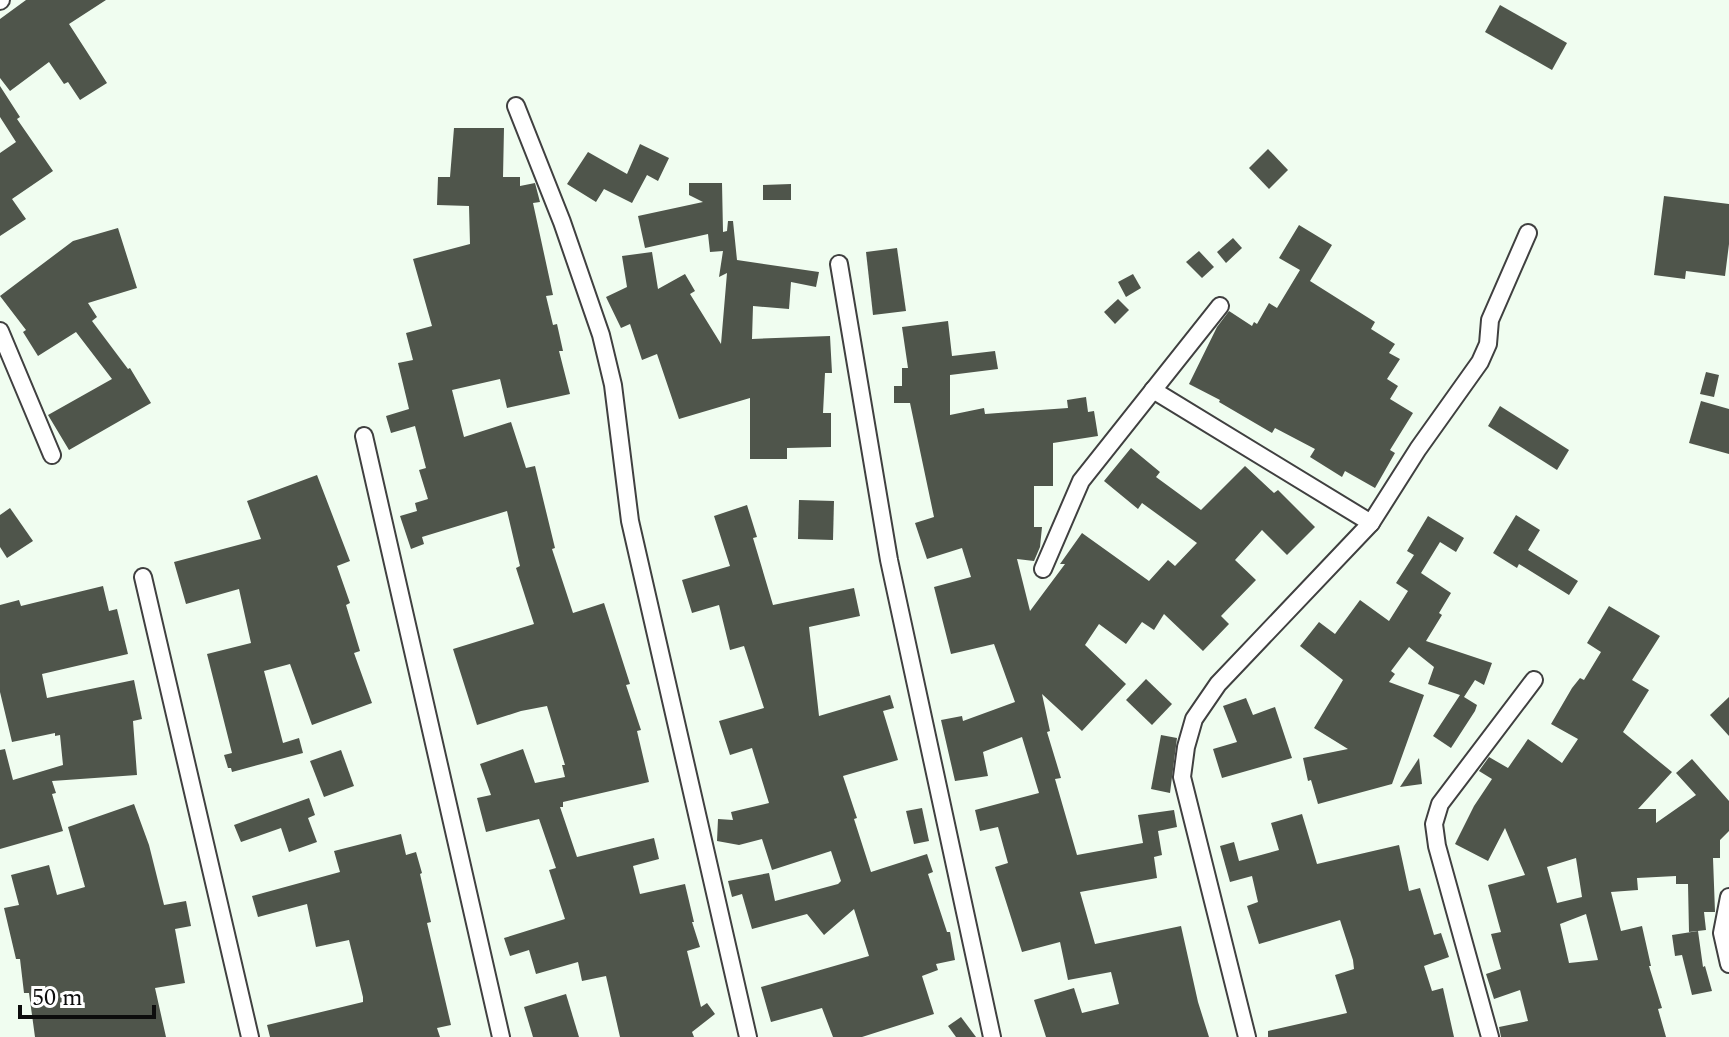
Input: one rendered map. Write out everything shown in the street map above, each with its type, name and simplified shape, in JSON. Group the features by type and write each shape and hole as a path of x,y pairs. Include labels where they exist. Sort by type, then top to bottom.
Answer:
{"street":[{"path":"516,106 562,222 601,335 613,385 630,521 748,1037"},
{"path":"1247,1037 1182,777 1194,719 1218,684 1371,523 1418,449 1480,362 1488,344 1490,320 1528,233"},
{"path":"839,264 889,560 992,1037"},
{"path":"1043,569 1081,481 1220,306"},
{"path":"0,331 52,455"},
{"path":"1153,390 1371,523"},
{"path":"364,436 501,1037"},
{"path":"143,577 250,1037"},
{"path":"1490,1037 1437,846 1434,824 1440,804 1534,680"},
{"path":"1729,897 1722,933 1729,964"}],"building":[{"path":"26,0 106,0 69,24 107,83 80,100 49,62 10,91 0,78 0,19"},
{"path":"1500,5 1567,43 1552,70 1485,32"},
{"path":"0,86 20,117 17,119 53,171 12,199 26,219 0,236 0,153 16,142 0,117"},
{"path":"454,128 504,128 503,177 520,177 520,186 535,183 540,202 533,203 553,295 546,296 553,325 557,324 563,351 559,351 570,394 507,408 500,379 452,390 464,437 511,422 526,468 535,466 555,548 552,549 573,613 604,603 641,730 637,731 649,782 563,802 563,807 560,807 577,857 654,838 659,859 633,866 640,894 685,884 700,947 687,951 701,1007 707,1003 715,1014 692,1032 694,1037 620,1037 606,976 582,981 578,962 536,974 529,950 510,956 504,938 565,919 549,870 556,868 539,819 486,832 477,798 491,795 480,764 523,749 535,783 565,777 562,765 565,765 547,706 477,725 453,649 534,624 516,568 520,566 507,511 422,537 424,544 411,549 400,516 417,511 415,503 428,499 419,470 426,468 415,426 391,433 386,416 409,409 398,363 413,360 406,333 432,326 413,259 470,244 469,206 437,205 438,177 450,177"},
{"path":"640,144 669,158 658,181 647,175 632,203 604,189 596,202 567,184 588,152 627,174"},
{"path":"1268,149 1288,170 1269,189 1249,168"},
{"path":"689,183 722,183 723,232 727,231 728,221 733,221 737,260 819,272 816,287 791,282 789,309 753,306 752,339 830,336 832,373 825,373 823,413 831,413 831,447 787,448 787,459 750,459 750,398 679,419 657,354 642,360 630,324 621,328 606,297 627,287 622,256 652,252 658,289 685,274 695,291 690,294 721,344 727,273 719,277 723,251 710,252 708,234 645,248 638,216 703,202 689,195"},
{"path":"791,184 791,200 763,200 763,185"},
{"path":"1664,196 1729,204 1725,276 1686,271 1685,279 1654,275"},
{"path":"1299,225 1332,245 1310,281 1375,322 1371,329 1395,344 1389,353 1400,359 1387,379 1398,386 1390,399 1413,413 1390,450 1395,453 1375,488 1345,471 1342,477 1310,457 1315,449 1275,428 1272,433 1189,384 1217,327 1229,311 1252,326 1254,322 1257,324 1269,303 1277,308 1300,270 1279,258"},
{"path":"118,228 137,288 88,303 97,317 92,321 130,368 151,403 69,450 48,415 112,379 76,332 38,356 23,332 26,330 0,296 73,241"},
{"path":"1233,238 1242,248 1226,263 1217,252"},
{"path":"897,248 906,311 873,315 866,252"},
{"path":"1199,251 1214,267 1202,278 1186,262"},
{"path":"1133,274 1141,288 1126,297 1118,282"},
{"path":"1118,299 1129,310 1115,324 1104,312"},
{"path":"948,321 952,356 995,351 998,369 950,375 950,415 984,408 985,414 1068,408 1067,400 1086,397 1088,412 1094,411 1098,436 1053,443 1053,486 1034,486 1034,527 1042,527 1040,547 1034,561 1017,559 1030,611 1065,564 1060,564 1082,533 1149,581 1168,560 1175,566 1197,543 1142,503 1138,509 1104,481 1131,448 1160,472 1156,477 1201,510 1245,466 1274,493 1278,490 1315,527 1287,555 1262,530 1235,560 1256,580 1221,616 1229,624 1203,651 1164,614 1154,630 1142,622 1126,644 1099,624 1085,645 1126,684 1082,731 1042,694 1050,731 1047,732 1061,778 1055,779 1077,855 1143,843 1138,815 1174,810 1177,827 1158,831 1162,855 1154,857 1157,878 1080,892 1095,944 1181,926 1209,1037 1046,1037 1034,1000 1074,988 1082,1013 1119,1004 1111,972 1068,980 1060,942 1022,952 995,867 1008,863 998,827 980,831 975,810 1039,793 1022,737 983,752 988,776 955,781 941,720 962,716 963,721 1015,702 994,644 951,654 934,587 971,577 962,548 927,559 915,523 934,517 910,403 894,403 894,386 902,386 902,368 908,368 902,327"},
{"path":"1706,372 1719,375 1714,397 1700,394"},
{"path":"1701,401 1729,409 1729,454 1689,443"},
{"path":"1500,406 1569,450 1557,470 1488,426"},
{"path":"317,475 350,561 337,566 350,603 346,605 360,651 354,653 372,703 312,725 290,664 264,671 283,743 299,738 303,753 232,772 224,755 232,753 207,654 251,643 239,589 186,604 174,562 261,539 247,501"},
{"path":"799,500 834,501 833,540 798,539"},
{"path":"747,505 757,537 753,538 773,605 854,588 860,616 809,627 819,716 890,695 894,708 883,711 898,760 843,776 871,872 927,854 933,872 928,874 947,932 950,932 955,960 936,964 938,970 922,976 934,1014 862,1037 833,1037 822,1008 771,1022 761,987 869,956 854,909 824,935 807,914 752,929 742,894 732,897 728,881 769,873 775,901 838,884 841,881 831,851 772,870 762,839 739,845 717,841 718,819 733,820 731,812 769,803 752,748 730,755 719,721 764,708 744,646 730,650 719,605 692,613 682,580 730,566 714,516"},
{"path":"10,508 33,541 7,558 0,547 0,515"},
{"path":"1516,515 1540,530 1528,550 1578,581 1569,595 1519,564 1517,568 1493,553"},
{"path":"1428,516 1464,538 1456,552 1440,542 1421,573 1451,593 1426,641 1492,663 1484,685 1475,680 1464,697 1477,705 1475,711 1451,748 1433,736 1460,695 1428,684 1434,667 1409,647 1391,671 1395,674 1389,682 1424,695 1392,784 1318,804 1303,758 1348,749 1314,728 1343,680 1300,646 1319,622 1335,634 1360,600 1389,621 1408,591 1396,583 1414,555 1407,551"},
{"path":"103,586 109,611 117,609 128,654 42,674 47,698 134,680 142,719 133,721 137,775 52,781 56,793 52,794 63,831 0,849 0,750 5,749 13,780 63,765 60,735 55,736 55,733 12,742 0,692 0,605 19,600 21,606"},
{"path":"1609,606 1660,636 1632,680 1649,690 1623,732 1672,772 1638,809 1656,809 1656,823 1696,795 1676,773 1692,759 1729,801 1729,831 1720,840 1720,858 1713,858 1715,912 1704,912 1706,930 1689,932 1688,884 1676,884 1676,876 1637,878 1638,890 1611,892 1621,931 1642,926 1666,1037 1501,1037 1499,1027 1528,1021 1520,990 1494,999 1486,974 1501,969 1491,934 1501,932 1488,885 1525,875 1505,828 1488,861 1455,844 1492,779 1479,771 1489,757 1508,768 1528,739 1562,763 1578,739 1551,724 1572,688 1580,678 1584,680 1601,652 1587,643","holes":["1576,858 1582,897 1557,903 1547,867","1586,914 1598,960 1569,963 1560,924"]},
{"path":"1146,679 1172,704 1152,725 1126,700"},
{"path":"1729,697 1729,736 1710,715"},
{"path":"1246,698 1253,715 1275,707 1292,758 1222,778 1213,749 1237,742 1223,706"},
{"path":"1161,735 1177,738 1170,793 1151,789"},
{"path":"341,750 354,786 324,797 310,761"},
{"path":"1419,758 1422,784 1400,787"},
{"path":"309,798 315,815 308,818 317,842 289,852 281,828 241,842 234,825"},
{"path":"134,804 149,845 164,905 186,901 191,926 175,929 185,983 155,988 166,1037 35,1037 29,993 24,993 20,959 16,959 4,908 19,905 11,875 49,865 57,895 85,887 68,827"},
{"path":"922,808 929,841 914,844 906,811"},
{"path":"1302,814 1317,864 1399,845 1409,891 1420,888 1434,935 1441,933 1449,957 1424,966 1432,991 1443,988 1454,1037 1268,1037 1268,1031 1347,1013 1335,975 1354,969 1353,960 1340,920 1259,944 1247,906 1258,902 1252,876 1230,882 1220,846 1234,842 1239,861 1279,850 1271,823"},
{"path":"401,834 406,855 416,852 422,873 431,922 427,923 451,1025 437,1028 440,1037 270,1037 267,1025 363,1002 363,997 349,940 316,947 307,904 258,917 252,896 340,872 334,851"},
{"path":"1698,931 1703,967 1712,991 1692,995 1682,955 1675,956 1672,935"},
{"path":"566,994 579,1037 533,1037 524,1007"},
{"path":"961,1017 976,1037 956,1037 948,1026"}]}
